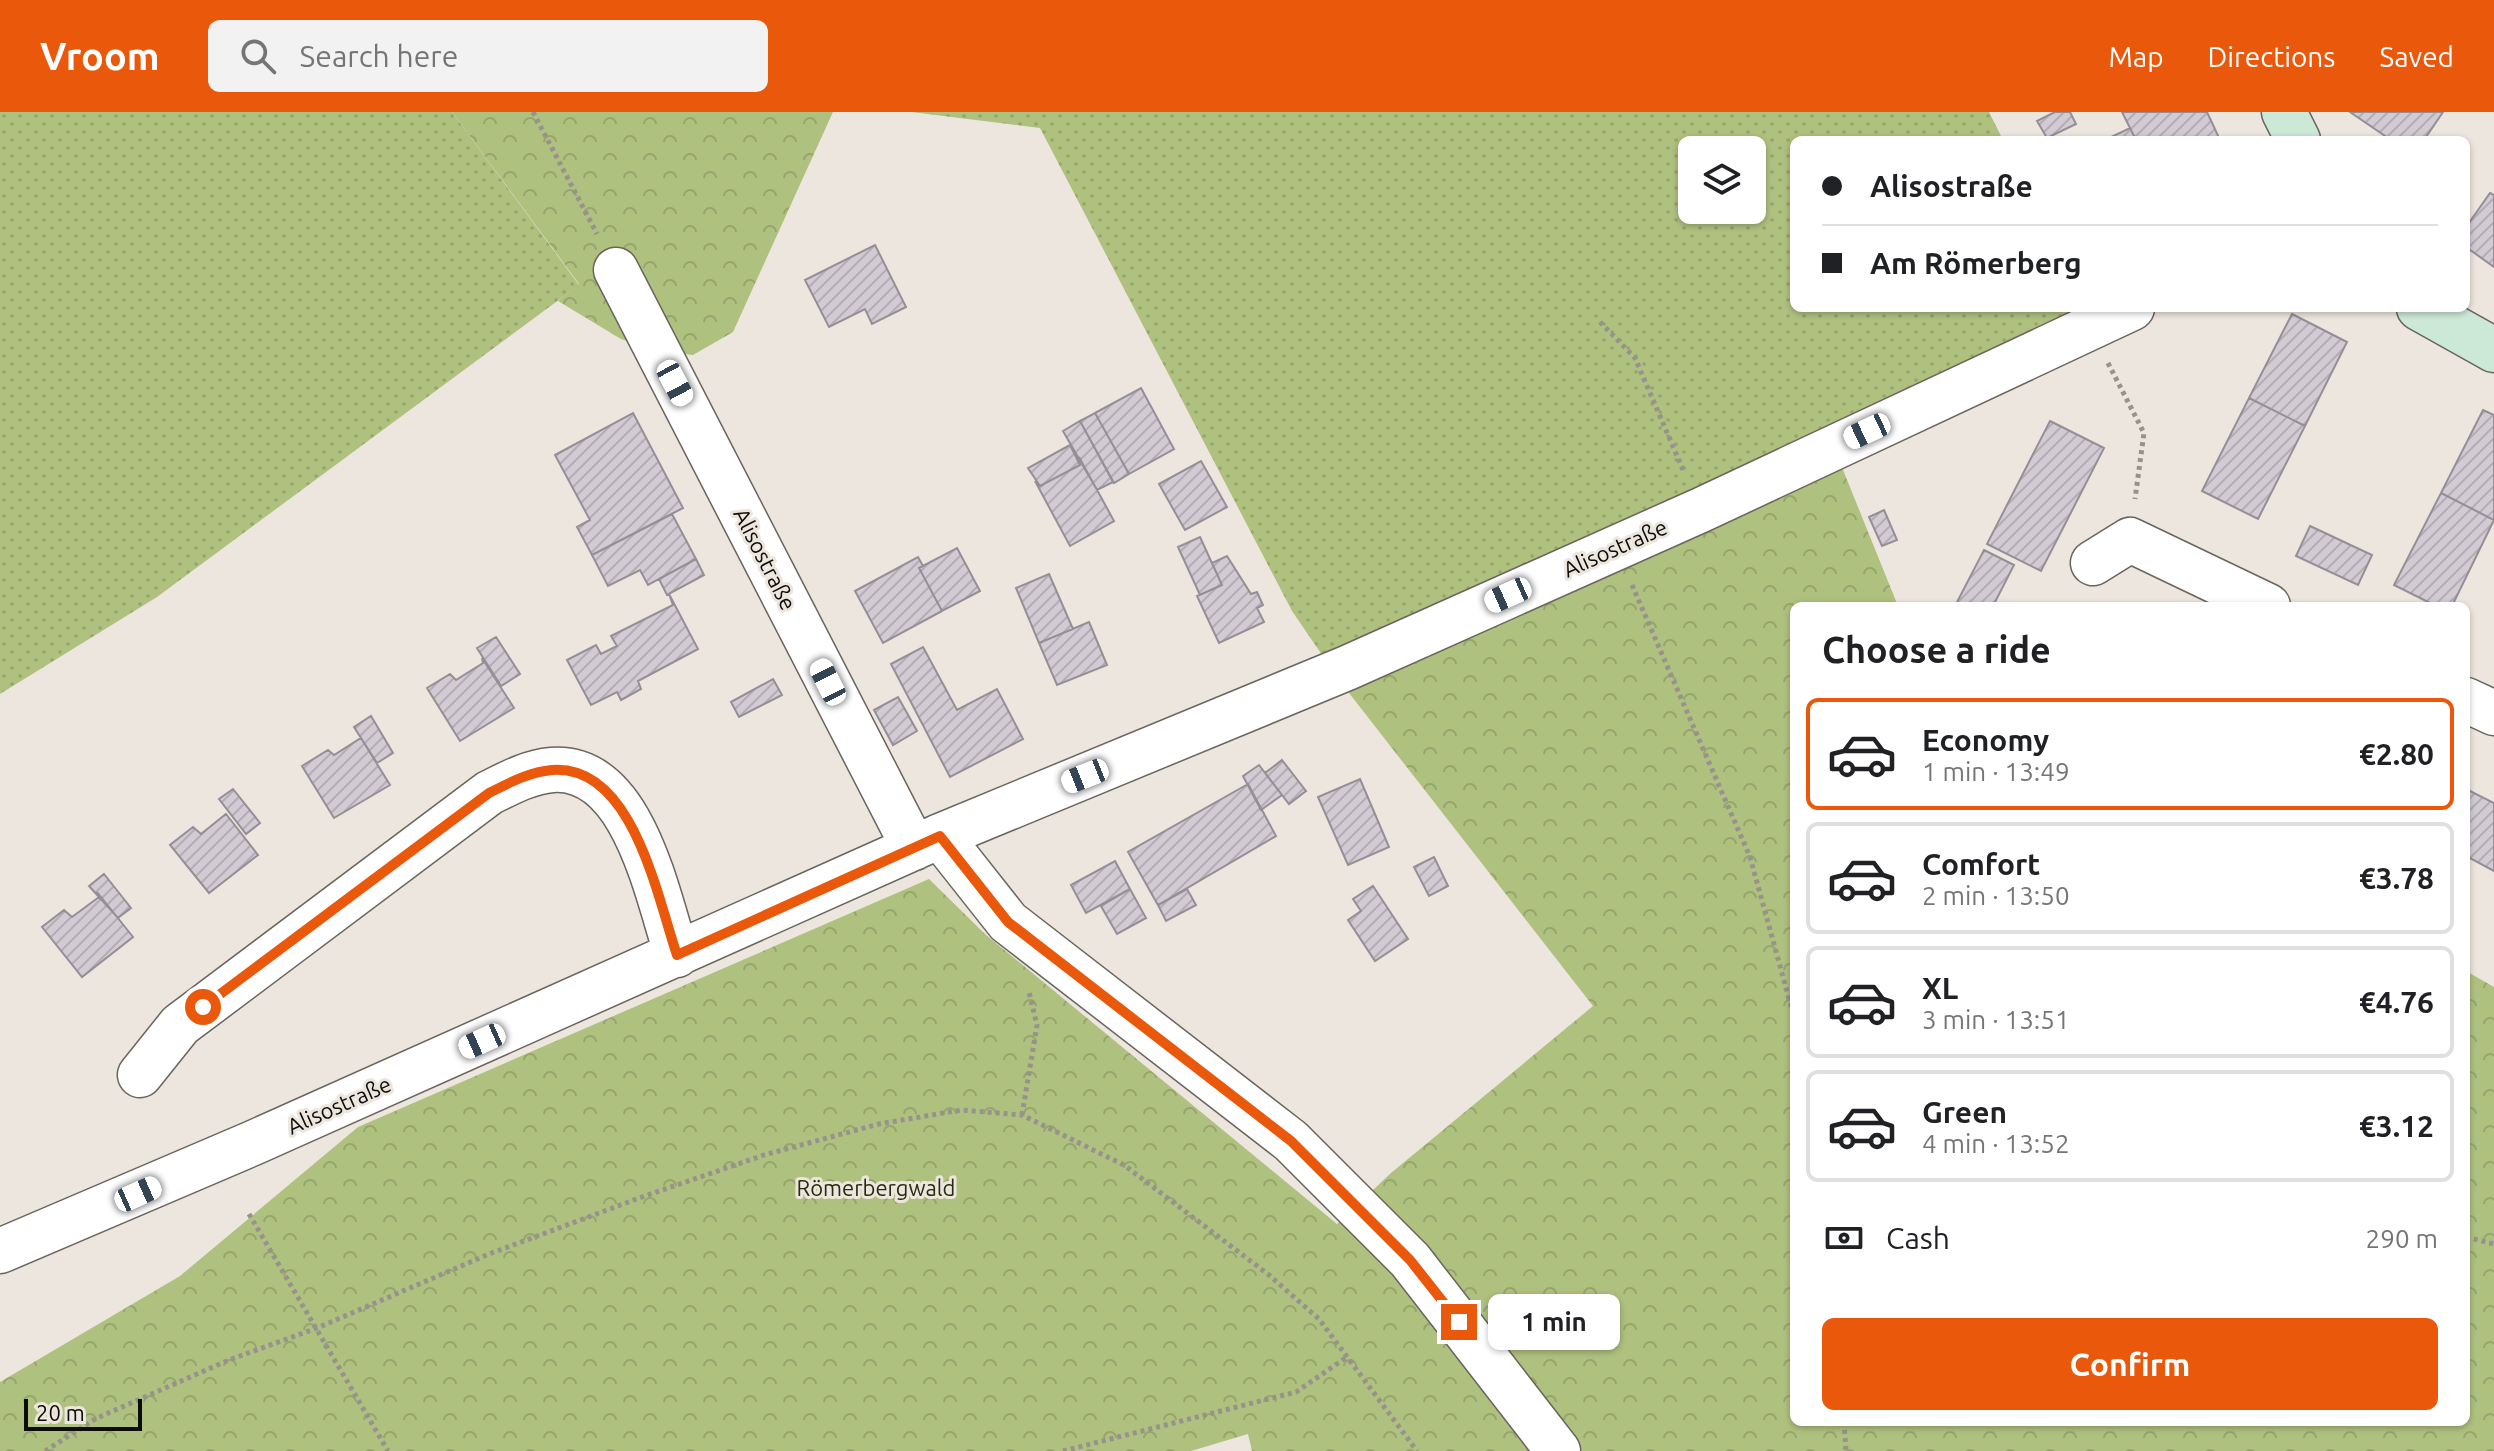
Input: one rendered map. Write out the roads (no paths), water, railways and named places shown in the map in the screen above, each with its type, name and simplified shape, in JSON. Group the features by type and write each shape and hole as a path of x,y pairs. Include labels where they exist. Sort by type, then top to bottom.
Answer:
{"street":[{"path":"2284,112 2296,136"},
{"name":"Alisostraße","path":"616,270 927,842"},
{"name":"Alisostraße","path":"0,1251 677,955 927,842 1347,668 1701,510 2123,312"},
{"path":"2426,312 2494,350"},
{"path":"2093,563 2130,540 2260,602"},
{"path":"2470,702 2494,713"},
{"path":"140,1075 180,1025 489,793 522,777 555,770 589,778 615,797 632,824 677,955"},
{"path":"927,842 1008,922 1291,1141 1410,1260 1558,1451"}],"park label":[{"name":"Römerbergwald","path":"876,1188"}]}
